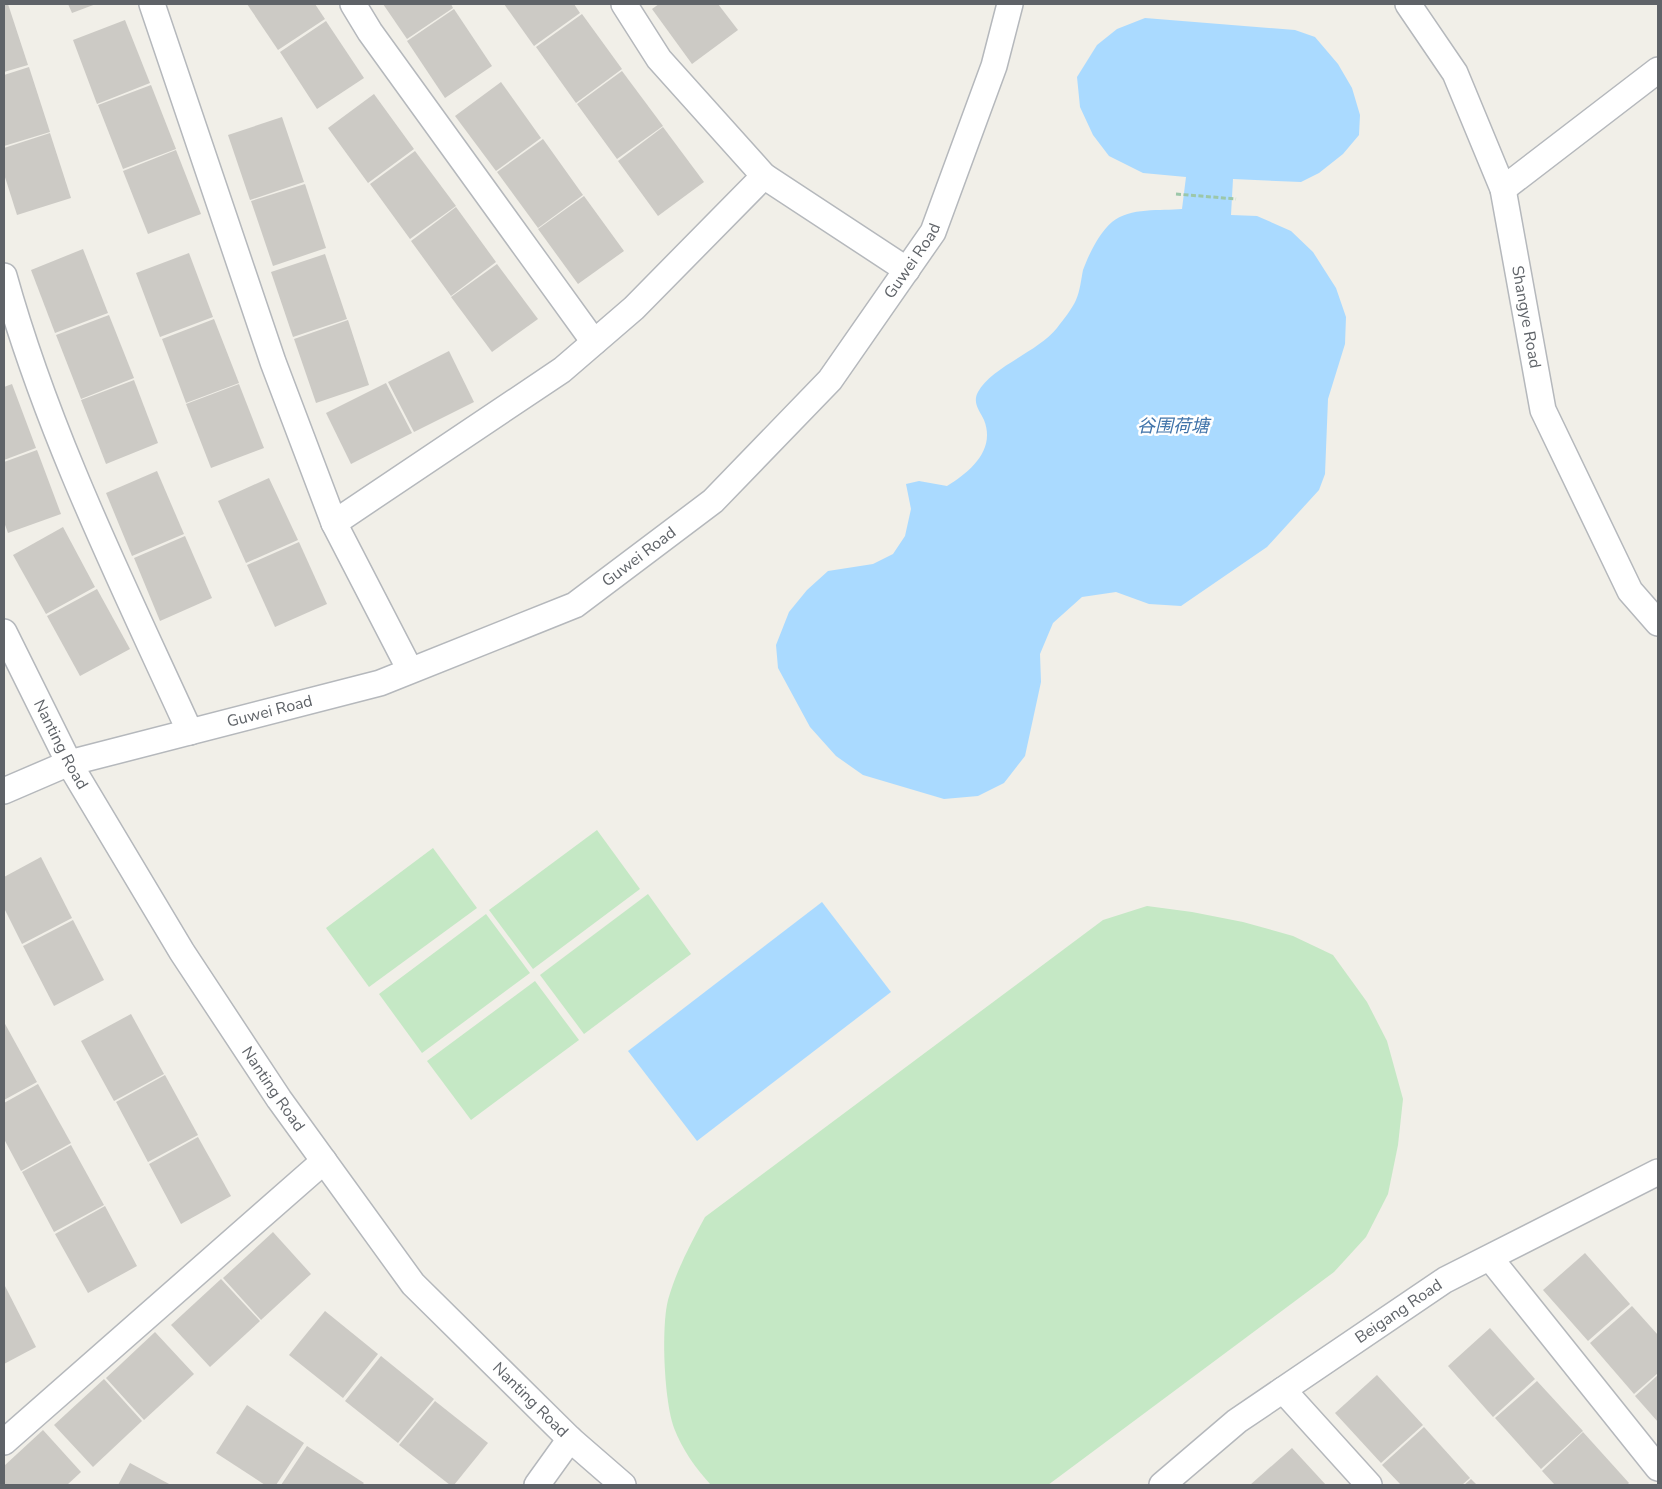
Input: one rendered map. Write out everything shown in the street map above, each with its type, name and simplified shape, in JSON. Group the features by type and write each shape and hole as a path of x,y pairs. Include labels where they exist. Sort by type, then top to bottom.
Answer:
{"street":[{"path":"152,4 273,362 334,523 410,670"},
{"path":"353,4 370,32 594,342"},
{"path":"624,4 659,59 764,176 906,270"},
{"name":"Guwei Road","path":"4,791 69,763 380,683 575,605 713,502 830,380 933,232 994,66 1010,4"},
{"name":"Shangye Road","path":"1408,4 1455,73 1503,189 1543,410 1630,590 1658,623"},
{"path":"1503,189 1658,70"},
{"path":"334,523 562,370 634,308 764,176"},
{"path":"4,276 21,338 88,509 190,732"},
{"name":"Nanting Road","path":"4,632 69,763 182,952 279,1099 412,1284 570,1440 623,1485"},
{"path":"9,1429 324,1161"},
{"name":"Beigang Road","path":"1162,1485 1236,1421 1445,1280 1658,1172"},
{"path":"1490,1258 1658,1468"},
{"path":"1283,1390 1369,1485"},
{"path":"537,1485 570,1440"}],"path":[{"path":"1176,194 1236,199"}],"green space":[{"path":"597,830 640,889 533,969 489,910"},
{"path":"433,848 477,908 369,987 326,928"},
{"path":"648,894 691,954 584,1034 540,975"},
{"path":"1147,906 1243,922 1293,936 1333,955 1367,1002 1387,1041 1403,1099 1398,1145 1388,1194 1366,1237 1334,1272 1048,1485 711,1485 690,1458 674,1428 668,1401 664,1346 666,1312 671,1289 684,1257 705,1217 1103,920"},
{"path":"486,914 530,973 422,1053 379,994"},
{"path":"535,981 579,1040 471,1120 427,1061"}],"water":[{"name":"谷围荷塘","path":"1145,18 1295,30 1315,37 1338,64 1352,88 1360,115 1359,135 1343,154 1319,173 1301,182 1233,179 1231,215 1257,216 1291,231 1313,252 1336,288 1346,317 1345,344 1328,399 1325,474 1319,490 1267,547 1181,606 1149,604 1116,592 1082,597 1053,623 1040,654 1041,682 1025,756 1004,783 978,796 944,799 863,775 836,756 810,727 778,668 776,645 789,612 807,590 828,571 873,564 893,554 905,536 911,509 906,484 919,481 947,486 964,474 979,459 987,441 987,431 976,403 978,392 993,375 1049,337 1057,328 1076,300 1085,264 1095,244 1107,227 1119,217 1128,214 1182,209 1186,177 1143,173 1109,156 1093,135 1080,107 1077,77 1097,45 1117,29"},
{"path":"822,902 891,992 697,1141 628,1051"}],"building":[{"path":"4,4 8,4 28,65 4,72"},
{"path":"68,4 96,4 72,13"},
{"path":"247,4 315,4 325,19 278,50"},
{"path":"383,4 451,4 453,8 407,39"},
{"path":"504,4 574,4 580,13 534,46"},
{"path":"659,4 718,4 738,30 692,64 652,9"},
{"path":"454,9 492,66 445,98 407,41"},
{"path":"582,14 622,69 576,103 536,47"},
{"path":"125,20 150,83 97,104 73,40"},
{"path":"326,21 364,78 317,109 280,52"},
{"path":"29,67 50,132 4,146 4,75"},
{"path":"622,71 663,126 617,159 577,104"},
{"path":"501,82 541,138 496,171 455,116"},
{"path":"151,85 176,149 123,169 98,105"},
{"path":"374,94 414,149 368,183 328,128"},
{"path":"282,117 304,182 250,200 228,135"},
{"path":"663,127 704,182 658,216 618,161"},
{"path":"50,133 71,198 17,215 4,174 4,148"},
{"path":"543,139 583,195 538,228 497,172"},
{"path":"176,150 201,214 148,234 123,171"},
{"path":"415,151 456,206 410,239 370,184"},
{"path":"305,184 326,248 273,266 251,201"},
{"path":"584,196 624,251 578,284 538,229"},
{"path":"456,207 496,262 451,296 411,241"},
{"path":"83,249 108,313 55,333 31,270"},
{"path":"189,253 213,317 160,337 136,273"},
{"path":"325,254 347,319 293,337 271,272"},
{"path":"497,264 538,319 492,352 451,297"},
{"path":"109,315 134,378 81,399 56,335"},
{"path":"214,319 239,383 186,403 162,339"},
{"path":"348,320 369,385 316,403 294,339"},
{"path":"449,351 474,402 414,432 388,382"},
{"path":"134,380 158,443 106,464 81,400"},
{"path":"386,383 412,433 351,464 326,413"},
{"path":"12,384 36,448 4,460 4,387"},
{"path":"239,384 264,448 211,468 186,404"},
{"path":"37,450 61,514 8,533 4,522 4,462"},
{"path":"157,471 184,534 132,556 106,493"},
{"path":"269,478 298,540 246,563 218,501"},
{"path":"63,527 95,587 46,614 13,555"},
{"path":"185,536 212,598 160,621 134,558"},
{"path":"299,542 327,604 275,627 247,565"},
{"path":"97,589 130,649 80,676 47,616"},
{"path":"41,857 72,918 22,944 4,908 4,877"},
{"path":"73,920 104,980 54,1006 23,946"},
{"path":"131,1014 164,1074 114,1101 81,1041"},
{"path":"4,1022 37,1082 4,1100"},
{"path":"165,1075 198,1135 148,1162 116,1102"},
{"path":"38,1084 71,1143 21,1171 4,1139 4,1103"},
{"path":"198,1137 231,1196 181,1224 149,1164"},
{"path":"71,1145 104,1205 54,1232 22,1172"},
{"path":"105,1206 137,1266 88,1293 55,1234"},
{"path":"273,1232 311,1274 261,1320 223,1278"},
{"path":"1585,1253 1630,1304 1588,1341 1543,1290"},
{"path":"221,1279 260,1321 210,1367 171,1325"},
{"path":"4,1287 36,1347 4,1364"},
{"path":"1632,1306 1658,1335 1658,1373 1634,1394 1590,1343"},
{"path":"325,1311 378,1354 343,1398 289,1355"},
{"path":"1490,1328 1535,1379 1493,1417 1448,1366"},
{"path":"155,1332 194,1374 144,1420 106,1378"},
{"path":"381,1356 434,1399 398,1443 345,1401"},
{"path":"1377,1375 1423,1425 1381,1463 1335,1413"},
{"path":"1658,1375 1658,1422 1635,1396"},
{"path":"104,1379 142,1421 93,1467 54,1425"},
{"path":"1537,1381 1583,1431 1541,1469 1495,1418"},
{"path":"435,1401 488,1443 454,1485 450,1485 399,1445"},
{"path":"247,1405 304,1443 276,1485 265,1485 216,1453"},
{"path":"1424,1427 1470,1478 1462,1485 1401,1485 1382,1465"},
{"path":"43,1430 81,1472 67,1485 4,1485 4,1466"},
{"path":"1583,1432 1629,1483 1627,1485 1555,1485 1542,1471"},
{"path":"307,1446 364,1483 362,1485 281,1485"},
{"path":"1292,1448 1326,1485 1250,1485"},
{"path":"130,1463 171,1485 118,1485"},
{"path":"1471,1479 1477,1485 1464,1485"}]}
